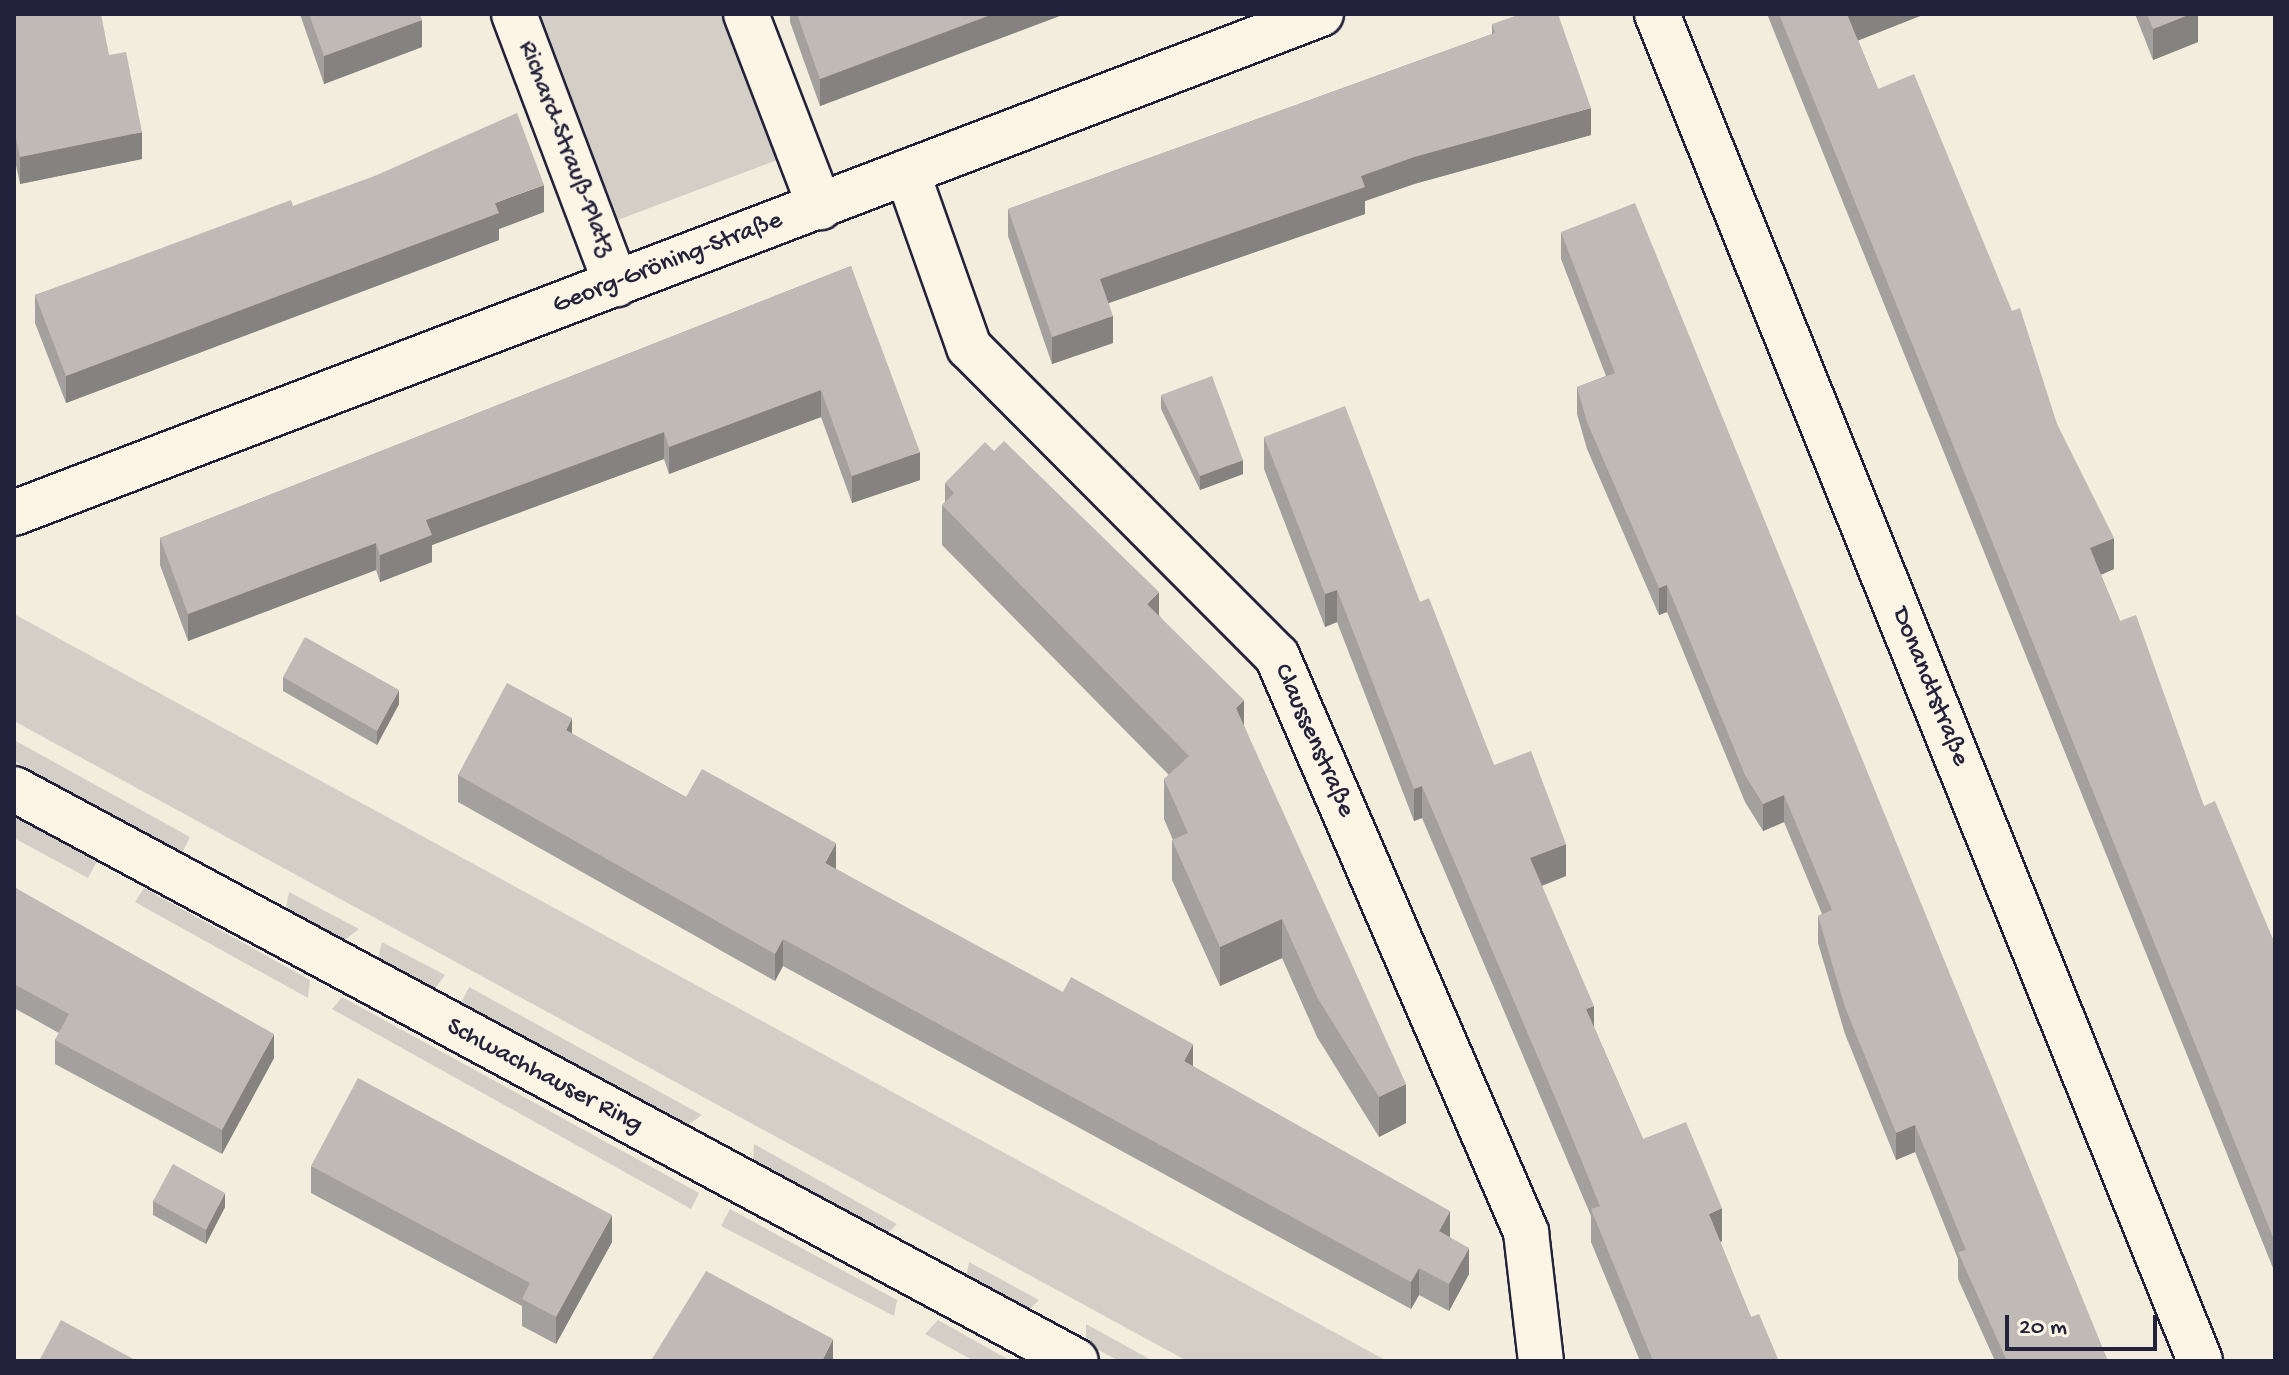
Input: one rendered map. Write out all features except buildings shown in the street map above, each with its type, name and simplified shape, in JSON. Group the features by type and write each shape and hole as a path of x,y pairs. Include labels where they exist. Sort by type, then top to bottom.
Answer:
{"street":[{"name":"Richard-Strauß-Platz","path":"514,14 616,284"},
{"path":"746,14 820,207"},
{"name":"Georg-Gröning-Straße","path":"14,513 1321,14"},
{"name":"Donandtstraße","path":"1657,14 2200,1361"},
{"name":"Claussenstraße","path":"907,172 969,347 1277,656 1526,1232 1541,1361"},
{"name":"Schwachhauser Ring","path":"14,789 1076,1361"}],"shaded area":[{"path":"537,14 724,14 777,160 615,221"},
{"path":"14,614 1387,1361 1187,1361 14,721"},
{"path":"14,740 190,837 182,853 14,761"},
{"path":"14,817 97,861 88,878 14,838"},
{"path":"144,888 310,980 308,998 135,902"},
{"path":"289,892 359,929 345,940 286,908"},
{"path":"382,942 445,975 435,989 378,959"},
{"path":"469,987 702,1115 685,1127 461,1003"},
{"path":"342,997 699,1193 691,1209 332,1009"},
{"path":"754,1144 897,1224 885,1236 753,1161"},
{"path":"730,1209 897,1300 894,1316 721,1226"},
{"path":"969,1262 1039,1300 1028,1311 966,1279"},
{"path":"938,1320 1011,1361 974,1361 925,1334"},
{"path":"1086,1324 1153,1361 1119,1361 1086,1343"}]}
